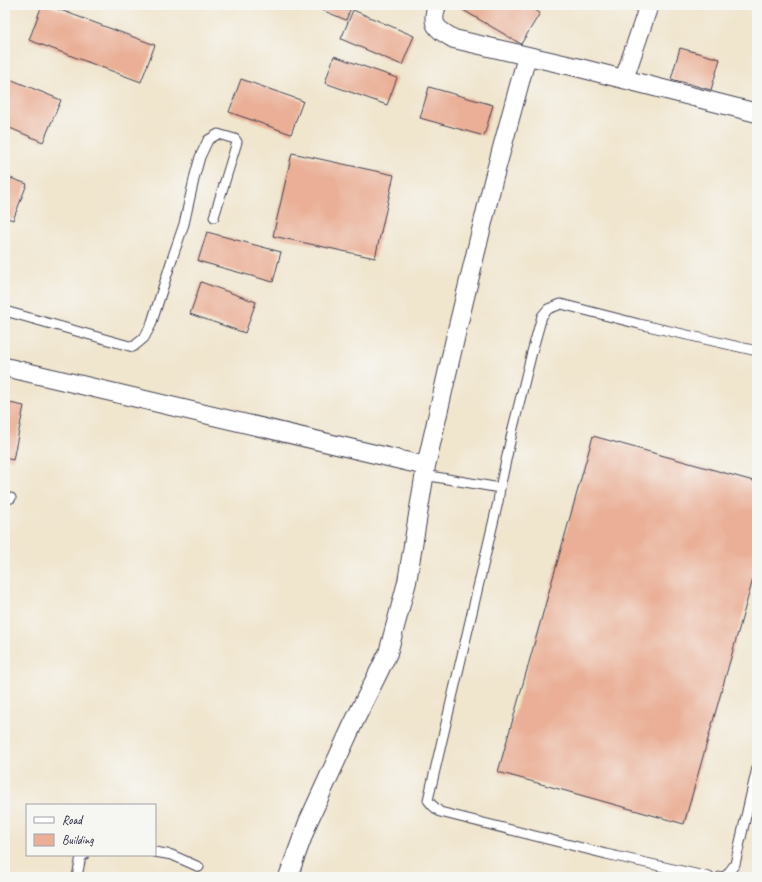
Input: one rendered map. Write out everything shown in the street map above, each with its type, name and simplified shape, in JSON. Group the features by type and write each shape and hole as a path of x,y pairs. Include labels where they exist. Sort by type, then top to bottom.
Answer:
{"street":[{"path":"437,5 434,13 434,21 438,30 454,39 624,79 757,113"},
{"path":"624,79 649,5"},
{"path":"288,877 308,822 353,724 388,653 407,582 425,471 493,181 527,56"},
{"path":"5,367 425,471"}],"lane":[{"path":"5,311 133,347 144,338 151,325 184,224 200,157 208,140 218,134 235,139 237,142 214,217"},
{"path":"709,877 606,854 440,812 428,800 496,510 513,428 542,316 548,310 561,304 639,324 757,351"},
{"path":"425,471 500,488"},
{"path":"720,877 726,876 735,864 757,768"},
{"path":"156,852 172,855 199,867"},
{"path":"77,877 81,856"}],"building":[{"path":"42,5 47,5 155,45 141,82 29,40"},
{"path":"310,5 352,5 346,20"},
{"path":"459,5 527,5 540,13 521,44 458,7"},
{"path":"353,10 414,36 402,65 341,39"},
{"path":"680,48 720,59 711,90 671,79"},
{"path":"334,56 397,78 387,105 325,83"},
{"path":"5,77 61,100 43,142 5,126"},
{"path":"241,79 303,101 291,134 229,112"},
{"path":"429,87 493,105 484,136 420,118"},
{"path":"292,153 394,175 375,258 273,236"},
{"path":"5,176 27,184 13,220 5,217"},
{"path":"207,232 281,252 273,282 198,261"},
{"path":"201,282 256,302 245,333 190,314"},
{"path":"5,402 24,406 13,460 5,458"},
{"path":"593,436 757,482 757,565 684,824 498,772"}]}
